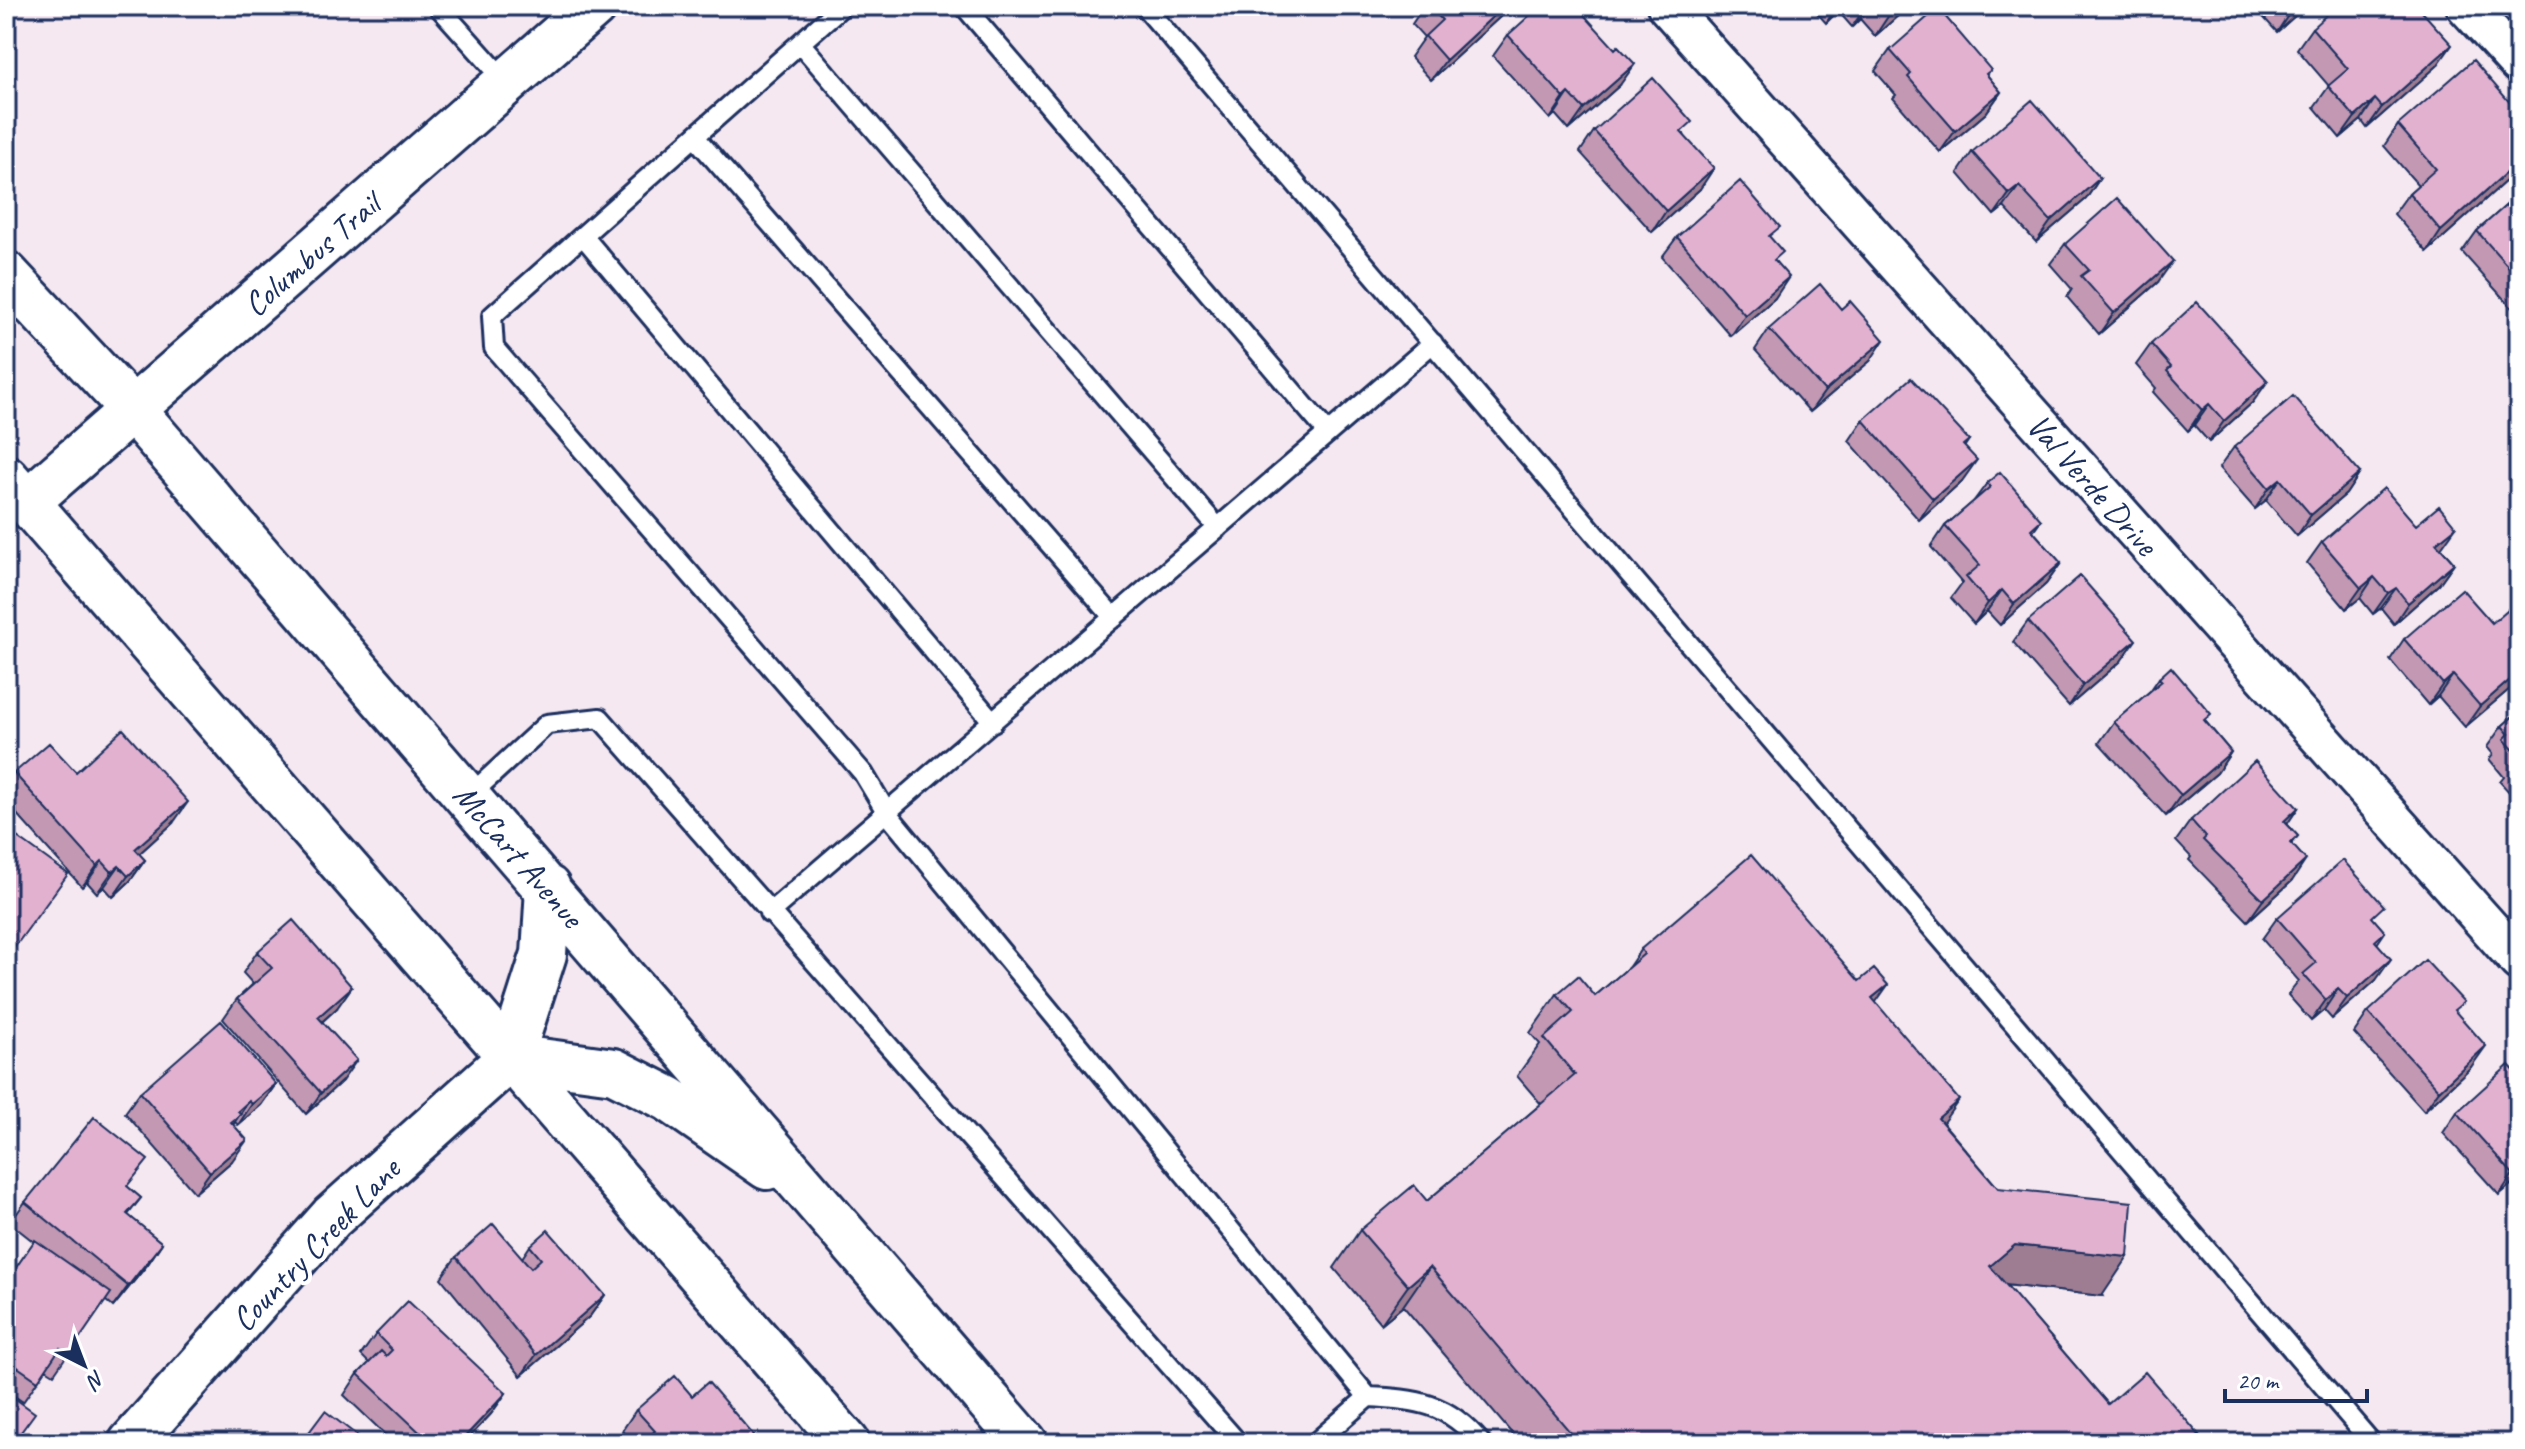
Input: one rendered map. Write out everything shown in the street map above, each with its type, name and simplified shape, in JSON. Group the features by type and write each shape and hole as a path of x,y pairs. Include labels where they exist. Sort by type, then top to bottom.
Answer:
{"main road":[{"name":"Columbus Trail","path":"17,490 133,410 594,6"},
{"name":"McCart Avenue","path":"6,274 133,410 1025,1443"},
{"path":"17,490 847,1443"},
{"path":"511,1057 544,954 548,888"},
{"path":"511,1057 614,1071 669,1099 820,1205"},
{"name":"Country Creek Lane","path":"131,1443 332,1217 511,1057"}],"street":[{"name":"Val Verde Drive","path":"1667,6 2519,961"},
{"path":"2466,6 2519,64"}],"lane":[{"path":"438,6 507,83"},
{"path":"842,6 492,316 494,348 863,773 887,813 1368,1397"},
{"path":"964,6 1328,433"},
{"path":"1144,6 2372,1443"},
{"path":"800,43 1218,528"},
{"path":"695,137 1114,618"},
{"path":"583,236 993,722"},
{"path":"769,913 1433,343"},
{"path":"469,796 547,724 600,718 1238,1443"},
{"path":"1315,1443 1368,1397 1412,1399 1462,1419 1481,1443"}],"building":[{"path":"1429,6 1504,6 1446,60 1425,36 1442,20"},
{"path":"1540,6 1576,6 1615,49 1618,46 1635,64 1584,109 1569,93 1564,98 1508,35"},
{"path":"1882,6 1900,6 1889,15"},
{"path":"2336,6 2408,6 2410,9 2417,6 2452,45 2382,107 2375,99 2355,117 2328,86 2348,69 2312,28"},
{"path":"1938,8 1991,70 1986,74 2001,92 1955,131 1908,77 1911,74 1890,50"},
{"path":"2473,60 2519,113 2519,161 2441,231 2409,193 2436,169 2398,125"},
{"path":"1653,78 1692,122 1681,132 1714,168 1666,211 1594,131"},
{"path":"2032,100 2100,178 2051,221 2019,186 2009,194 1972,152"},
{"path":"1740,181 1780,227 1769,236 1783,252 1774,260 1789,277 1745,315 1677,237"},
{"path":"2519,194 2519,279 2477,231"},
{"path":"2117,198 2173,261 2114,313 2081,276 2089,270 2065,244"},
{"path":"1820,284 1841,309 1850,301 1884,340 1825,391 1769,329"},
{"path":"2197,302 2268,381 2224,421 2209,404 2202,410 2167,371 2171,367 2151,344"},
{"path":"1911,378 1969,440 1963,445 1977,460 1933,499 1863,420"},
{"path":"2293,396 2360,473 2311,515 2280,479 2269,488 2234,447"},
{"path":"2000,472 2041,520 2031,529 2061,563 2014,604 2002,590 1988,603 1966,577 1980,565 1945,526 1990,487 1987,483"},
{"path":"2384,488 2416,525 2439,506 2456,527 2436,543 2454,563 2408,603 2396,588 2388,593 2374,577 2361,588 2322,542"},
{"path":"2080,576 2136,640 2083,685 2028,621"},
{"path":"2462,589 2492,623 2514,604 2519,610 2519,672 2480,706 2453,675 2443,684 2404,639"},
{"path":"2171,667 2211,714 2204,720 2231,752 2181,795 2114,722 2162,681 2159,678"},
{"path":"2519,711 2519,756 2504,739 2509,734 2502,726"},
{"path":"123,729 188,802 135,849 145,860 128,876 119,866 112,872 102,861 97,866 14,773 49,743 76,772"},
{"path":"2255,761 2298,808 2284,821 2298,836 2291,843 2306,860 2263,900 2203,840 2206,837 2191,820"},
{"path":"6,829 68,874 6,959"},
{"path":"1751,855 1859,981 1874,969 1888,985 1872,998 1959,1100 1938,1118 1998,1188 2132,1202 2128,1257 2015,1245 1990,1266 2108,1404 2145,1372 2206,1443 1569,1443 1576,1439 1430,1267 1408,1286 1360,1230 1414,1185 1427,1201 1575,1075 1544,1038 1573,1012 1557,994 1578,976 1595,996 1644,954 1641,949"},
{"path":"2343,860 2384,906 2372,917 2385,932 2375,941 2391,959 2347,998 2338,989 2326,1000 2303,974 2316,963 2277,918"},
{"path":"293,920 352,987 318,1017 357,1060 321,1093 237,999 272,968 257,952"},
{"path":"2425,960 2464,1002 2454,1010 2486,1046 2439,1090 2368,1012"},
{"path":"221,1021 276,1084 252,1104 249,1101 238,1111 241,1114 231,1122 247,1140 210,1172 140,1092"},
{"path":"2509,1065 2519,1076 2519,1169 2513,1174 2457,1112"},
{"path":"94,1117 148,1160 127,1186 141,1198 127,1214 162,1243 128,1286 25,1202"},
{"path":"493,1224 531,1268 541,1259 530,1246 548,1230 605,1295 536,1355 456,1257"},
{"path":"35,1240 111,1293 69,1354 60,1348 38,1381 6,1359 6,1282"},
{"path":"408,1301 506,1393 459,1443 431,1443 358,1374 381,1351 386,1356 392,1350 376,1334"},
{"path":"675,1376 692,1396 708,1382 755,1437 748,1443 641,1443 655,1431 636,1410"},
{"path":"6,1392 35,1413 13,1443 6,1443"},
{"path":"325,1411 367,1443 301,1443"}]}
